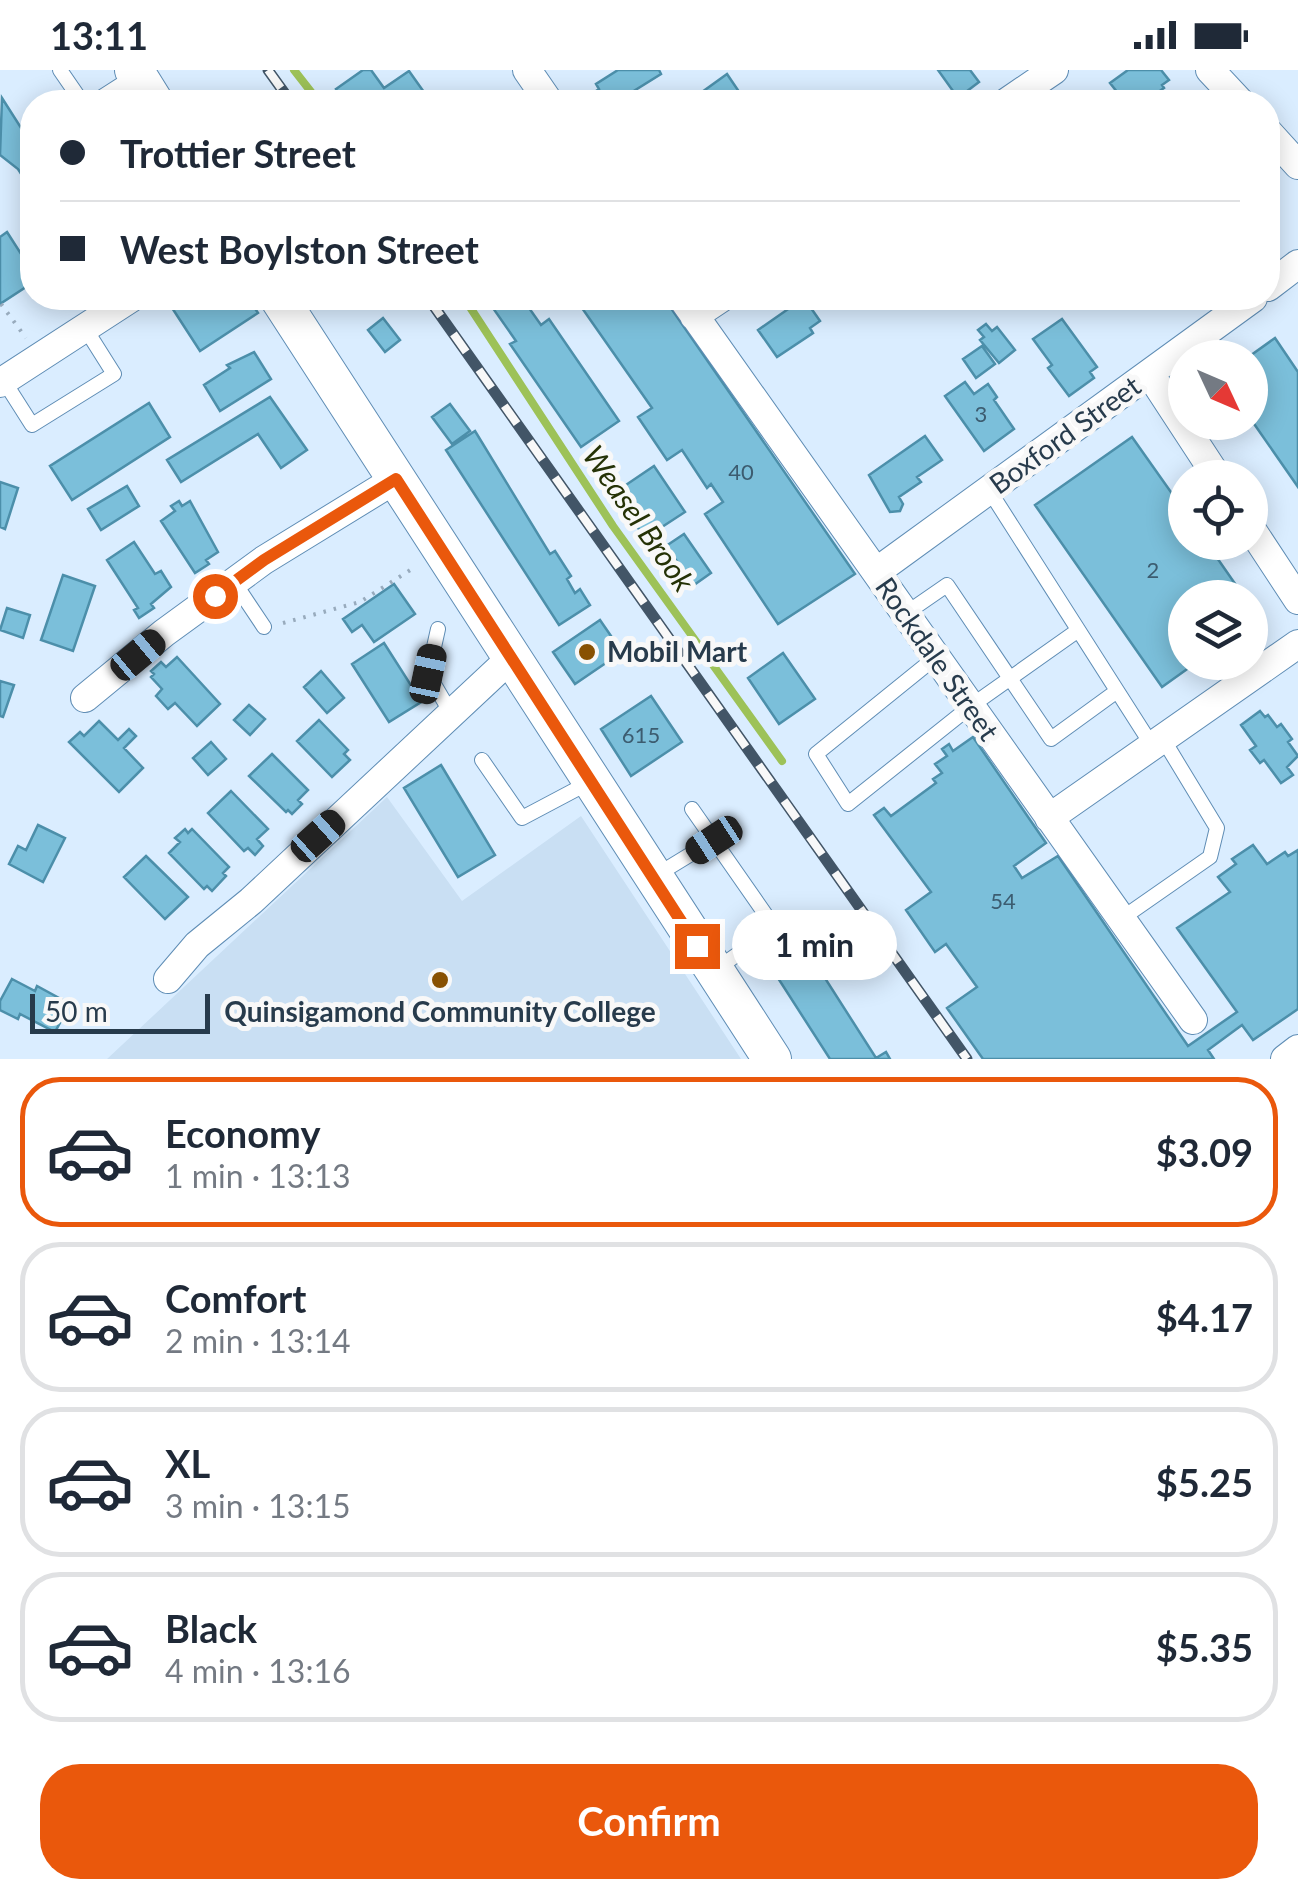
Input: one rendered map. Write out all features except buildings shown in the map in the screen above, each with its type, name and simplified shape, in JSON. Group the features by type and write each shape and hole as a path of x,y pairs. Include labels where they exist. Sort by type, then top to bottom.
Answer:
{"main road":[{"path":"288,310 772,1059"}],"street":[{"path":"1025,90 1054,70"},
{"path":"1210,70 1229,90"},
{"path":"1280,145 1298,165"},
{"path":"2,382 113,310"},
{"name":"Rockdale Street","path":"690,310 1193,1020"},
{"name":"Boxford Street","path":"876,572 1237,310"},
{"path":"1150,374 1206,460"},
{"path":"85,698 234,582 396,479"},
{"path":"1268,554 1298,600"},
{"path":"1050,818 1298,644"},
{"path":"168,979 197,945 251,902 511,658"},
{"path":"1285,1059 1298,1049"}],"lane":[{"path":"2,382 32,425 114,374 85,328"},
{"path":"989,490 1077,631 1216,828 1210,857 1121,919"},
{"path":"234,582 264,627"},
{"path":"906,614 947,585 1051,739 1118,691"},
{"path":"438,629 428,674 451,713"},
{"path":"936,657 816,754 848,804 971,706 1077,631"},
{"path":"482,760 522,818 591,782"},
{"path":"692,809 775,928 714,971"},
{"path":"652,878 714,840"}],"path":[{"path":"1,304 29,342"},
{"path":"264,627 360,602 423,563"}],"shaded area":[{"name":"Quinsigamond Community College","path":"387,797 462,901 581,816 741,1059 107,1059"}],"waterway":[{"name":"Weasel Brook","path":"294,70 310,90"},
{"name":"Weasel Brook","path":"472,310 613,526 782,761"}],"railway":[{"path":"268,70 282,90"},
{"path":"436,310 967,1059"}],"place":[{"name":"Mobil Mart","path":"587,652"},
{"name":"Quinsigamond Community College","path":"440,980"}],"route":[{"path":"215,596 264,560 396,479 697,946"}]}
